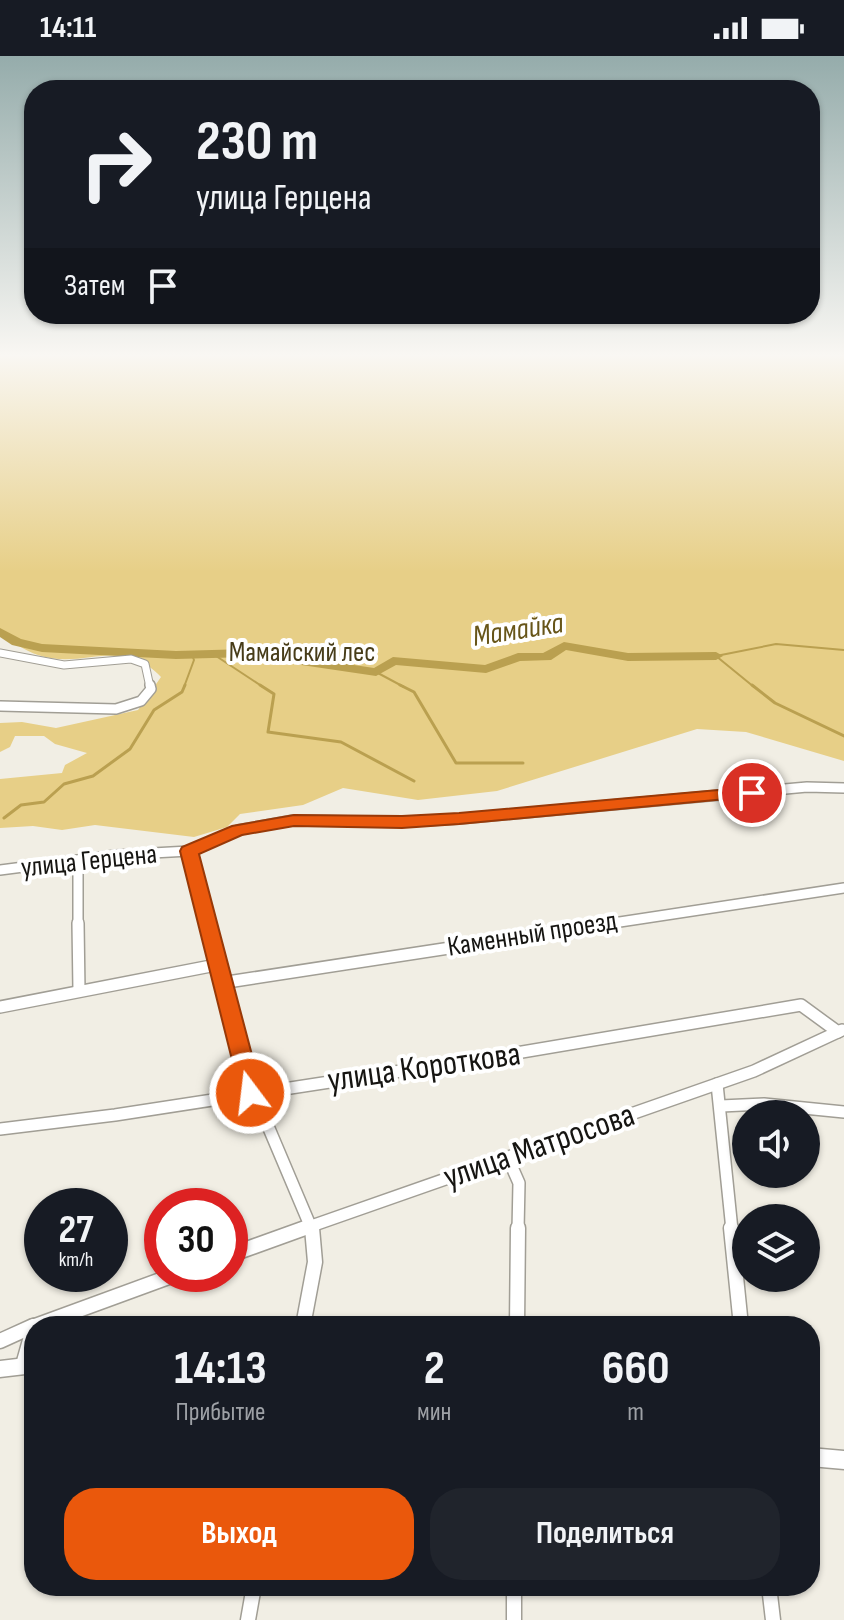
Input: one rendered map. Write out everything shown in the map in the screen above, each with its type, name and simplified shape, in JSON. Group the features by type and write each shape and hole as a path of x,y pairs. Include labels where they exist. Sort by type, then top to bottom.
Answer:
{"main road":[{"path":"0,1369 24,1366"},
{"path":"820,1458 844,1460"}],"street":[{"path":"0,653 64,665 131,659 145,664 151,689 141,701 116,709 0,706"},
{"name":"улица Герцена","path":"0,870 189,851 238,830 294,820 416,821 807,787 844,788"},
{"path":"189,851 216,965 252,1093 312,1225 315,1262 305,1316"},
{"path":"78,860 79,991"},
{"name":"Каменный проезд","path":"221,983 844,888"},
{"path":"0,1007 216,965"},
{"name":"улица Короткова","path":"0,1129 107,1118 653,1033 801,1005 841,1031"},
{"name":"улица Матросова","path":"248,1248 754,1071 841,1031"},
{"path":"717,1084 740,1316"},
{"path":"721,1106 764,1104 844,1112"},
{"path":"508,1158 519,1183 517,1316"},
{"path":"62,1316 144,1286"},
{"path":"0,1341 24,1330"},
{"path":"248,1620 252,1596"},
{"path":"514,1596 514,1620"},
{"path":"770,1596 773,1620"}],"green space":[{"name":"Мамайский лес","path":"0,426 844,426 844,761 746,732 697,729 497,791 418,800 343,788 303,805 240,814 227,827 194,837 95,825 62,830 33,826 0,828 0,779 62,773 65,765 87,753 55,744 44,736 15,736 10,747 0,752 0,723 22,722 56,728 138,710 161,677 146,664 131,658 116,655 55,659 33,653 0,634"}],"waterway":[{"name":"Мамайка","path":"0,632 17,642 42,648 176,655 248,653 376,672 393,661 486,669 518,657 546,657 564,646 628,657 716,656"},
{"name":"Мамайка","path":"754,687 716,656 776,644 844,650"},
{"path":"213,654 263,687"},
{"path":"184,687 194,660 192,655"},
{"path":"376,672 404,687"},
{"path":"4,818 21,805 44,802 64,784 93,776 130,749 154,710 182,692 185,685"},
{"path":"260,685 274,694 268,732 341,742 414,781"},
{"path":"400,685 404,687"},
{"name":"Мамайка","path":"752,685 775,703 844,736"},
{"path":"404,687 414,692 456,763 523,763"}],"route":[{"path":"250,1093 189,851 238,830 294,820 402,822 459,819 752,793"}]}
